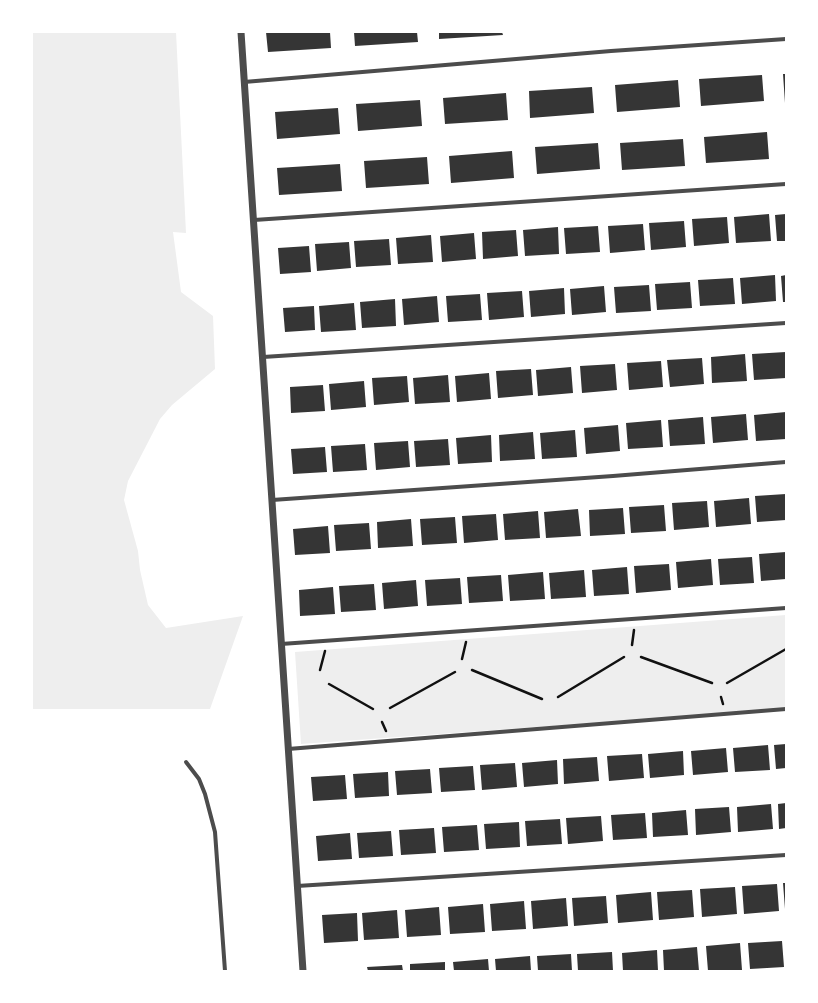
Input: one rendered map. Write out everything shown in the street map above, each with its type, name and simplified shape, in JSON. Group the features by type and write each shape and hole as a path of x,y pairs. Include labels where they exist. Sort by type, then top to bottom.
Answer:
{"street":[{"path":"241,32 303,971"},
{"path":"244,82 611,51 786,39"},
{"path":"254,220 786,184"},
{"path":"263,357 786,323"},
{"path":"272,500 613,476 786,462"},
{"path":"281,644 786,608"},
{"path":"288,749 786,709"},
{"path":"186,762 199,779 205,794 215,832 225,971"},
{"path":"297,886 786,855"}],"path":[{"path":"632,645 634,629"},
{"path":"462,659 466,641"},
{"path":"727,683 786,649"},
{"path":"320,670 325,651"},
{"path":"558,697 624,657"},
{"path":"641,657 712,683"},
{"path":"472,670 542,700"},
{"path":"390,708 455,672"},
{"path":"329,684 374,709"}],"shaded area":[{"path":"32,32 176,32 186,233 173,232 181,292 213,316 215,369 172,405 160,419 128,481 124,500 138,551 140,570 148,605 166,628 243,616 210,709 32,709"},
{"path":"786,615 786,709 301,744 295,652"}],"building":[{"path":"266,32 330,32 331,48 268,52"},
{"path":"354,32 417,32 418,42 355,46"},
{"path":"439,32 502,32 503,35 439,39"},
{"path":"783,74 786,74 786,103 785,103"},
{"path":"762,75 764,101 701,106 699,79"},
{"path":"678,80 680,107 617,112 615,85"},
{"path":"592,87 594,113 530,118 529,91"},
{"path":"506,93 508,120 445,124 443,98"},
{"path":"420,100 422,126 358,131 356,104"},
{"path":"338,108 340,134 277,139 275,112"},
{"path":"767,132 769,159 706,163 704,137"},
{"path":"683,139 685,166 622,170 620,143"},
{"path":"598,143 600,169 537,174 535,147"},
{"path":"512,151 514,178 451,183 449,156"},
{"path":"427,157 429,184 366,188 364,161"},
{"path":"340,164 342,191 279,195 277,168"},
{"path":"769,214 771,241 736,243 734,217"},
{"path":"786,214 786,241 777,241 775,215"},
{"path":"727,217 729,243 694,246 692,219"},
{"path":"684,221 686,247 651,250 649,223"},
{"path":"643,224 645,250 610,253 608,226"},
{"path":"598,226 600,252 566,254 564,228"},
{"path":"558,227 559,254 525,256 523,230"},
{"path":"516,230 518,256 483,259 482,232"},
{"path":"474,233 476,259 442,262 440,236"},
{"path":"431,235 433,262 398,264 396,238"},
{"path":"389,239 391,265 356,267 354,241"},
{"path":"349,242 351,268 317,271 315,244"},
{"path":"309,246 311,272 280,274 278,248"},
{"path":"775,275 776,301 742,304 740,278"},
{"path":"786,275 786,302 783,302 781,276"},
{"path":"733,278 735,304 700,306 698,280"},
{"path":"690,282 692,308 657,310 655,284"},
{"path":"649,285 651,311 616,313 614,287"},
{"path":"604,286 606,312 572,315 570,289"},
{"path":"564,288 565,314 531,317 529,291"},
{"path":"522,291 524,317 489,320 487,293"},
{"path":"480,294 482,320 448,322 446,296"},
{"path":"437,296 439,322 404,325 402,299"},
{"path":"395,299 396,326 362,328 360,302"},
{"path":"354,303 356,330 321,332 319,306"},
{"path":"314,306 315,330 285,332 283,308"},
{"path":"786,352 786,378 754,380 752,354"},
{"path":"745,354 747,381 712,383 711,357"},
{"path":"702,358 704,384 670,387 667,360"},
{"path":"661,361 663,387 629,390 627,363"},
{"path":"615,364 617,390 582,393 580,366"},
{"path":"571,367 573,393 538,396 536,370"},
{"path":"531,369 533,395 498,398 496,371"},
{"path":"489,373 491,399 457,402 455,376"},
{"path":"448,375 450,402 415,404 413,378"},
{"path":"407,376 409,402 374,405 372,378"},
{"path":"364,381 366,407 331,410 329,384"},
{"path":"323,385 325,411 291,413 290,387"},
{"path":"786,412 786,439 756,441 754,415"},
{"path":"746,414 748,440 713,443 711,417"},
{"path":"703,417 705,444 670,446 668,420"},
{"path":"661,420 663,447 628,449 626,423"},
{"path":"618,425 620,451 586,454 584,428"},
{"path":"575,430 577,457 542,459 540,433"},
{"path":"533,432 535,459 500,461 499,435"},
{"path":"491,435 492,462 458,464 456,438"},
{"path":"448,439 450,465 416,467 414,441"},
{"path":"408,441 410,467 376,470 374,443"},
{"path":"365,444 367,470 333,472 331,446"},
{"path":"325,447 327,472 293,474 291,449"},
{"path":"786,494 786,520 757,522 755,496"},
{"path":"749,498 751,524 716,527 714,501"},
{"path":"707,501 709,527 674,530 672,503"},
{"path":"664,505 666,531 631,533 629,507"},
{"path":"623,508 625,534 590,536 589,510"},
{"path":"578,509 581,536 546,538 544,512"},
{"path":"538,511 540,538 505,540 503,514"},
{"path":"496,514 498,540 464,543 462,516"},
{"path":"455,517 457,543 422,545 420,519"},
{"path":"411,519 413,546 378,548 377,522"},
{"path":"369,523 371,549 336,551 334,525"},
{"path":"328,526 330,553 295,555 293,529"},
{"path":"786,552 786,579 761,581 759,554"},
{"path":"752,557 754,583 720,585 718,559"},
{"path":"711,559 713,585 678,588 676,562"},
{"path":"669,564 671,590 636,593 634,566"},
{"path":"627,567 629,594 594,596 592,570"},
{"path":"584,570 586,597 551,599 549,573"},
{"path":"543,572 545,599 510,601 508,575"},
{"path":"501,575 503,601 469,603 467,577"},
{"path":"460,578 462,604 427,606 425,580"},
{"path":"416,580 418,606 384,609 382,583"},
{"path":"374,584 376,610 341,612 339,586"},
{"path":"333,587 335,614 300,616 299,590"},
{"path":"786,744 786,768 776,769 774,745"},
{"path":"768,745 770,770 735,772 733,748"},
{"path":"726,748 728,772 693,775 691,751"},
{"path":"683,751 684,775 650,778 648,754"},
{"path":"642,754 644,778 609,781 607,756"},
{"path":"597,757 599,781 564,784 563,759"},
{"path":"557,760 558,784 524,787 522,763"},
{"path":"515,763 517,787 482,790 480,765"},
{"path":"473,766 475,790 441,792 439,768"},
{"path":"430,769 432,793 397,795 395,771"},
{"path":"388,772 389,796 355,798 353,774"},
{"path":"345,775 347,799 313,801 311,777"},
{"path":"786,803 786,828 779,829 778,804"},
{"path":"771,804 773,829 738,832 737,807"},
{"path":"729,807 731,832 696,835 695,809"},
{"path":"686,810 688,835 653,837 652,813"},
{"path":"645,813 647,838 613,840 611,815"},
{"path":"601,816 603,841 568,844 566,818"},
{"path":"560,819 562,844 527,846 525,821"},
{"path":"519,822 520,847 486,849 484,824"},
{"path":"477,825 479,850 444,852 442,827"},
{"path":"434,828 436,853 401,855 399,830"},
{"path":"391,831 393,856 359,858 357,833"},
{"path":"350,833 352,859 318,861 316,836"},
{"path":"783,883 786,883 786,909 785,909"},
{"path":"777,884 779,911 744,914 742,886"},
{"path":"735,887 737,914 702,917 700,889"},
{"path":"692,890 694,917 659,920 657,892"},
{"path":"651,892 653,920 618,923 616,895"},
{"path":"606,896 608,923 574,926 572,898"},
{"path":"566,898 568,926 533,929 531,901"},
{"path":"524,901 526,929 492,931 490,904"},
{"path":"483,904 485,932 450,934 448,907"},
{"path":"439,907 441,935 407,937 405,910"},
{"path":"397,910 399,938 364,940 362,913"},
{"path":"357,913 358,941 324,943 322,915"},
{"path":"782,941 784,967 750,969 748,943"},
{"path":"740,943 742,970 708,971 706,946"},
{"path":"697,947 699,971 664,971 663,950"},
{"path":"657,950 658,971 623,971 622,953"},
{"path":"612,952 613,971 578,971 577,954"},
{"path":"571,954 572,971 538,971 537,956"},
{"path":"530,956 531,971 496,971 495,959"},
{"path":"488,959 489,971 454,971 453,962"},
{"path":"445,962 445,971 410,971 410,964"},
{"path":"402,965 403,971 368,971 367,967"}]}
